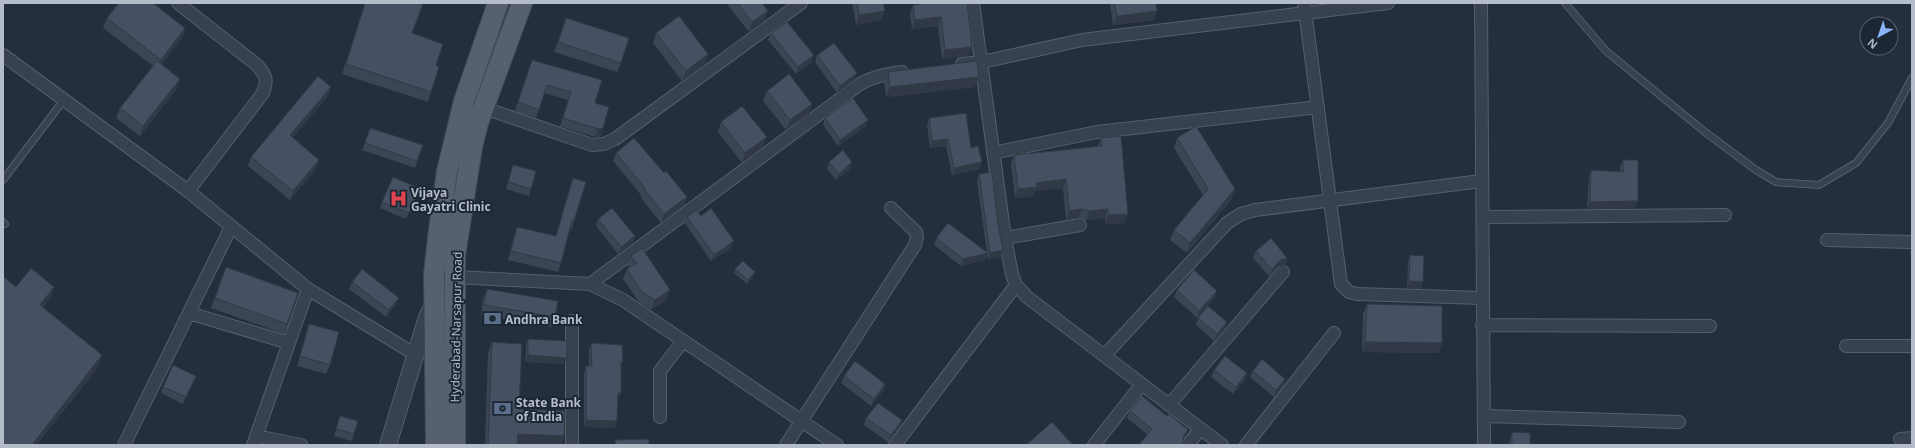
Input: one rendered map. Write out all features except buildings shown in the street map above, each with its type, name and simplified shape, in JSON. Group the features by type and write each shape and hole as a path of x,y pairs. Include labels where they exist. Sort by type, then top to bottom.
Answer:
{"main road":[{"name":"Hyderabad-Narsapur Road","path":"436,445 434,274 447,170 464,101 498,3"},
{"name":"Hyderabad-Narsapur Road","path":"455,445 454,277 472,147 484,108 522,3"}],"street":[{"path":"178,3 257,65 265,73 267,83 263,93 188,191"},
{"path":"484,108 592,145 604,144 616,139 801,3"},
{"path":"973,3 1005,238 1012,274 1016,285 1027,297 1222,445"},
{"path":"952,66 982,62 1082,40 1305,8 1388,3"},
{"path":"1481,3 1481,181 1483,217 1482,325 1485,416 1484,445"},
{"path":"1305,8 1341,284 1349,292 1357,294 1482,298"},
{"path":"3,55 63,101 188,191 308,289 416,355"},
{"path":"590,284 860,84 870,78 883,74 913,70"},
{"path":"993,153 1097,132 1318,107"},
{"path":"1105,356 1227,223 1241,214 1255,210 1481,181"},
{"path":"786,445 915,245 917,237 916,232 891,208"},
{"path":"1483,217 1725,215"},
{"path":"1005,238 1080,225"},
{"path":"124,445 231,227"},
{"path":"1827,240 1912,242"},
{"path":"1169,405 1283,272"},
{"path":"454,277 590,284 623,300 837,445"},
{"path":"895,445 1016,285"},
{"path":"301,445 254,441 308,289"},
{"path":"388,445 427,317 430,311 435,309"},
{"path":"189,313 289,343"},
{"path":"572,321 572,445"},
{"path":"1482,325 1710,326"},
{"path":"1246,445 1334,333"},
{"path":"660,417 660,371 683,340"},
{"path":"1846,346 1912,346"},
{"path":"1094,445 1142,384"},
{"path":"1485,416 1680,422"},
{"path":"1188,445 1200,429"},
{"path":"1900,439 1912,438"}],"lane":[{"path":"1565,3 1606,51 1705,132 1756,170 1776,182 1819,185 1856,163 1888,123 1912,78"},
{"path":"3,180 63,101"}],"place":[{"name":"Vijaya Gayatri Clinic","path":"398,199"},
{"name":"Andhra Bank","path":"492,319"},
{"name":"State Bank of India","path":"503,409"}]}
